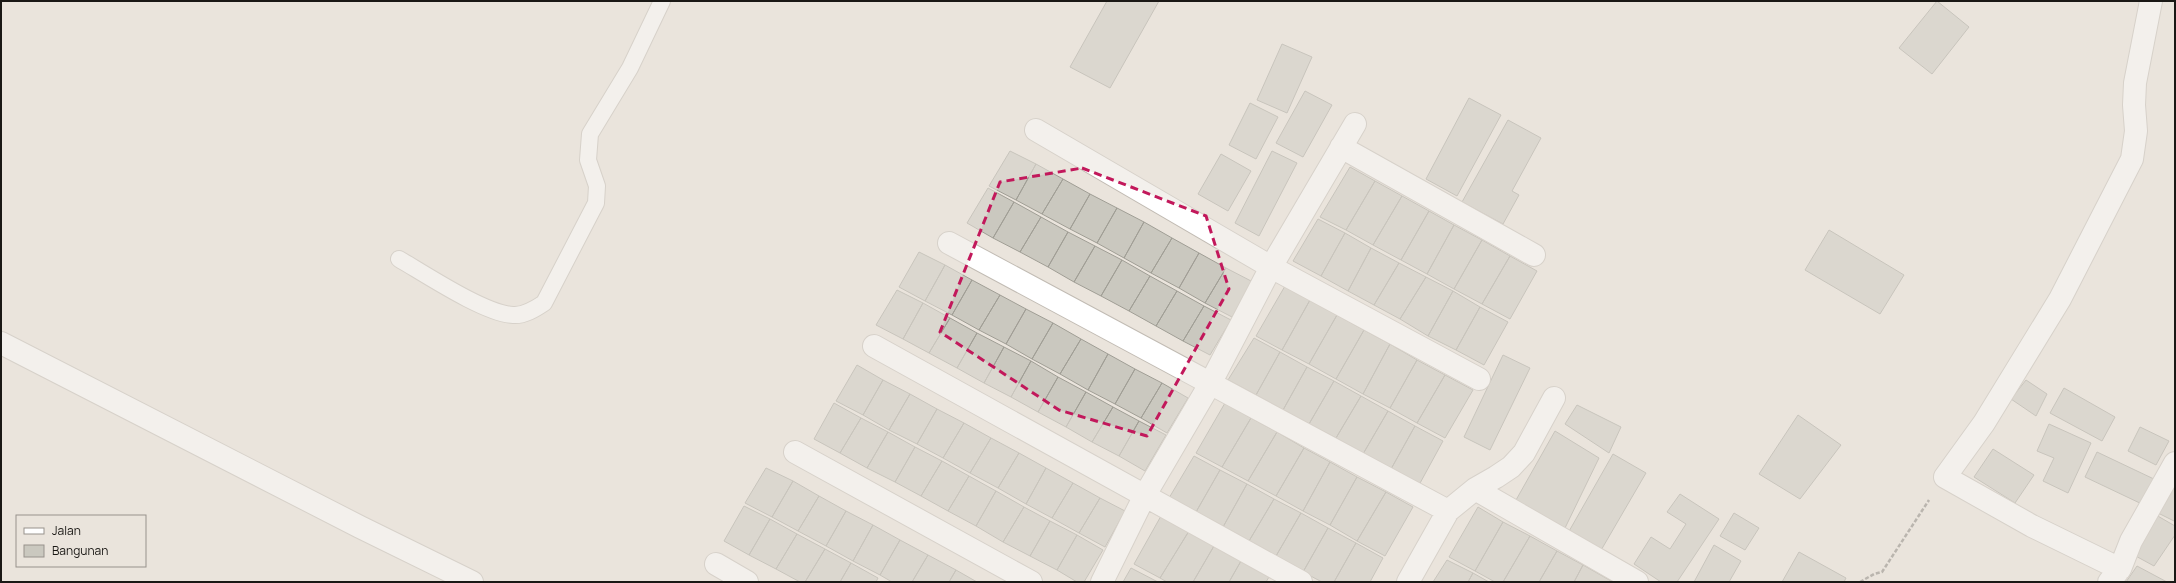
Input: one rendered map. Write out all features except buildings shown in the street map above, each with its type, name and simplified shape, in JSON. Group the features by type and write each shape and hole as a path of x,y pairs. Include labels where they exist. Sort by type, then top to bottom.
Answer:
{"street":[{"path":"2151,1 2135,83 2134,105 2136,131 2132,159 2060,299 1984,423 1945,477 2032,526 2115,576 2131,541 2175,463"},
{"path":"1102,582 1145,495 1210,384 1271,267 1354,124"},
{"path":"1036,130 1271,267 1478,379"},
{"path":"1341,147 1534,254"},
{"path":"949,243 1448,511"},
{"path":"1,343 360,527 472,582"},
{"path":"874,346 1301,582"},
{"path":"1408,582 1448,511 1474,489 1501,474 1524,453 1554,398"},
{"path":"795,452 1031,582"},
{"path":"1474,489 1637,582"},
{"path":"716,564 747,582"}],"lane":[{"path":"399,258 450,289 492,310 513,315 529,312 544,303 596,203 597,186 588,160 590,134 630,68 662,1"}],"path":[{"path":"1860,582 1874,574 1882,572 1945,477"}],"highlighted area":[{"path":"1082,168 1206,216 1229,289 1147,436 1059,410 940,332 1000,182"}]}
